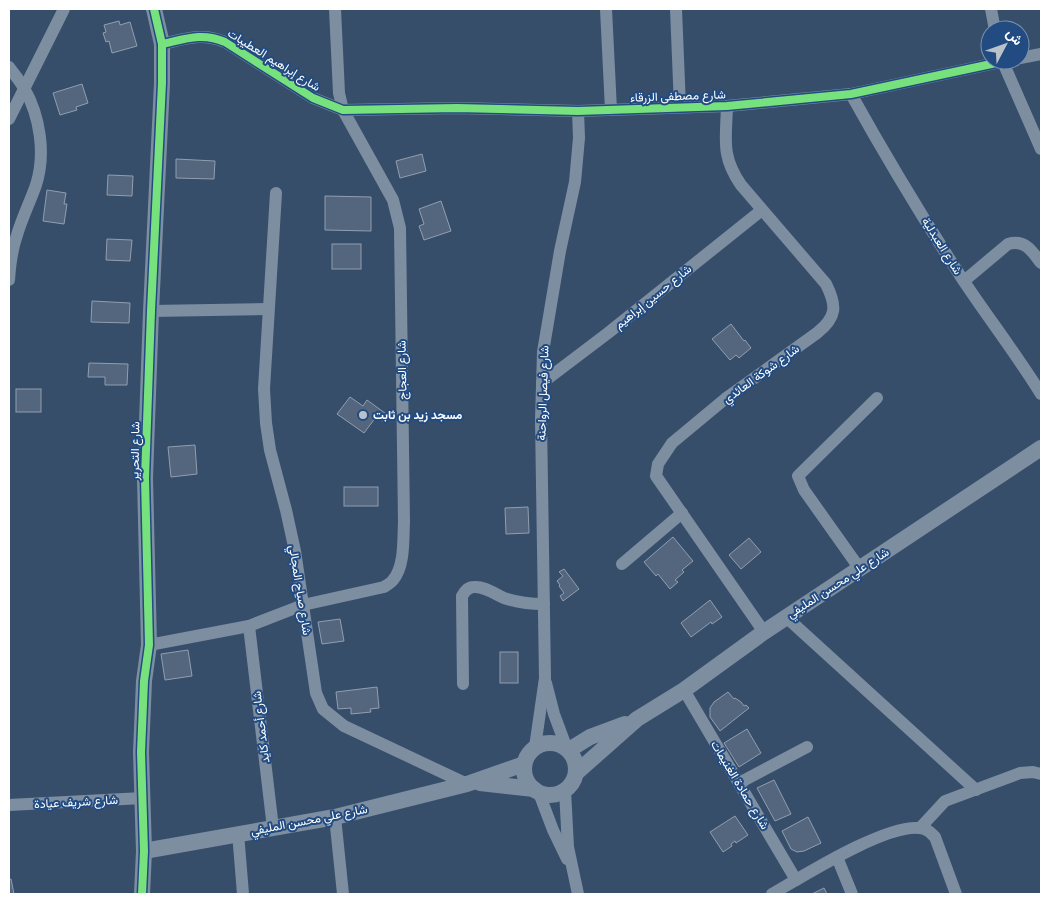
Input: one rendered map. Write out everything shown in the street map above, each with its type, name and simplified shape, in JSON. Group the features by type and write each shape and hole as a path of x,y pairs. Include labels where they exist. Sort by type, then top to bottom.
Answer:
{"street":[{"path":"9,119 64,9"},
{"name":"شارع التحرير","path":"142,894 144,851 141,752 144,681 149,645 145,478 162,83 162,44 154,9"},
{"name":"شارع العجاج","path":"149,645 249,626 303,605 384,587 393,580 399,569 402,551 404,502 400,228 393,200 343,110 340,93 335,9"},
{"path":"606,9 611,110"},
{"path":"676,9 680,108"},
{"name":"شارع إبراهيم العطيبات","path":"162,44 212,36 225,42 312,98 343,110"},
{"name":"شارع مصطفى الزرقاء","path":"343,110 457,108 578,111 726,106 851,94 980,66"},
{"path":"9,67 24,88 34,112 40,141 40,166 36,184 17,234 11,258 9,280"},
{"path":"1009,70 1041,149"},
{"name":"شارع العبدلية","path":"851,94 875,138 964,281 1022,363 1041,394"},
{"name":"شارع شوكة العائدي","path":"726,106 726,154 728,163 741,185 826,284 833,298 833,313 828,324 817,334 725,400 672,443 658,464 656,476 764,632"},
{"name":"شارع فيصل الرواحنة","path":"535,747 545,678 543,352 548,315 578,161 578,111"},
{"name":"شارع صياح المجالي","path":"276,193 264,389 266,423 270,450 288,518 316,694 322,710 344,726 470,783"},
{"name":"شارع حسين إبراهيم","path":"542,383 602,339 762,210"},
{"path":"964,281 1008,244 1016,242 1027,246 1041,263"},
{"path":"151,311 268,309"},
{"path":"860,569 804,490 798,476 877,398"},
{"name":"شارع علي محسن المليفي","path":"576,773 637,719 684,690 764,632 1041,448"},
{"path":"622,564 682,513"},
{"path":"463,684 462,596 465,590 477,587 506,598 533,604 544,604"},
{"path":"786,618 976,790"},
{"name":"شارع أحمد كايد","path":"249,626 273,828"},
{"name":"شارع فيصل الرواحنة","path":"545,678 554,714 568,750"},
{"name":"شارع حمادة الغنيمات","path":"684,690 796,880"},
{"name":"شارع علي محسن المليفي","path":"568,750 590,737 637,719"},
{"path":"536,791 553,795 565,790 574,780 576,773 575,761 568,750 555,743 541,744 530,752 524,764 526,778 536,791 571,866"},
{"path":"739,783 806,746"},
{"name":"شارع علي محسن المليفي","path":"144,851 335,817 470,783 524,764"},
{"path":"920,828 945,801 1020,774 1033,772 1041,774"},
{"name":"شارع علي محسن المليفي","path":"470,783 536,791"},
{"path":"565,790 571,866 578,894"},
{"name":"شارع شريف عيادة","path":"9,805 142,798"},
{"path":"335,817 343,894"},
{"path":"772,894 837,857 892,831 905,828 928,830 935,837 956,894"},
{"path":"238,833 243,894"},
{"path":"837,857 852,894"}],"building":[{"path":"119,21 120,25 130,22 137,46 112,53 109,41 106,42 103,33 106,32 104,25"},
{"path":"82,84 88,103 76,107 77,110 60,115 53,93"},
{"path":"422,154 426,171 400,178 396,161"},
{"path":"176,159 215,161 214,179 176,178"},
{"path":"108,175 133,176 132,196 107,195"},
{"path":"47,190 66,193 64,204 67,204 64,224 43,221"},
{"path":"325,196 371,197 371,231 325,230"},
{"path":"441,201 451,231 424,240 419,226 424,224 419,209"},
{"path":"107,239 132,240 130,261 106,260"},
{"path":"332,244 361,244 361,269 332,269"},
{"path":"92,301 130,303 129,323 91,322"},
{"path":"731,324 751,348 739,358 736,355 730,360 712,339"},
{"path":"89,363 128,364 127,385 105,385 105,377 88,377"},
{"path":"16,389 41,389 41,412 16,412"},
{"name":"مسجد زيد بن ثابت","path":"350,397 363,406 367,400 389,416 384,422 376,417 364,433 337,414"},
{"path":"195,445 197,474 171,477 168,447"},
{"path":"344,487 378,487 378,506 344,506"},
{"path":"528,507 529,533 506,534 505,508"},
{"path":"673,537 693,561 682,570 684,572 675,580 678,582 670,589 658,574 656,576 644,562"},
{"path":"749,538 761,552 741,569 729,555"},
{"path":"564,569 579,589 563,601 560,596 564,593 557,581 563,576 559,572"},
{"path":"710,600 722,617 712,624 711,622 691,637 681,623"},
{"path":"340,619 344,641 322,644 318,622"},
{"path":"188,650 192,676 165,680 161,654"},
{"path":"500,652 518,652 518,683 500,683"},
{"path":"377,687 379,708 370,709 371,712 351,714 351,708 338,709 336,692"},
{"path":"728,692 734,699 749,708 720,731 710,717 710,708 714,702"},
{"path":"747,729 761,753 739,767 724,743"},
{"path":"774,780 791,814 775,821 757,788"},
{"path":"735,816 748,835 736,843 735,841 731,844 732,846 723,852 710,832"},
{"path":"808,817 821,843 804,851 797,852 791,849 782,831"},
{"path":"11,879 14,894 9,894 9,880"},
{"path":"824,888 827,894 812,894"}],"cycle path":[{"path":"142,894 144,851 141,752 144,681 149,645 145,478 162,83 162,44 154,9"},
{"path":"162,44 201,37 217,39 225,42 313,98 343,110 457,108 578,111 727,106 851,94 980,66"}],"place":[{"name":"مسجد زيد بن ثابت","path":"363,415"}]}
